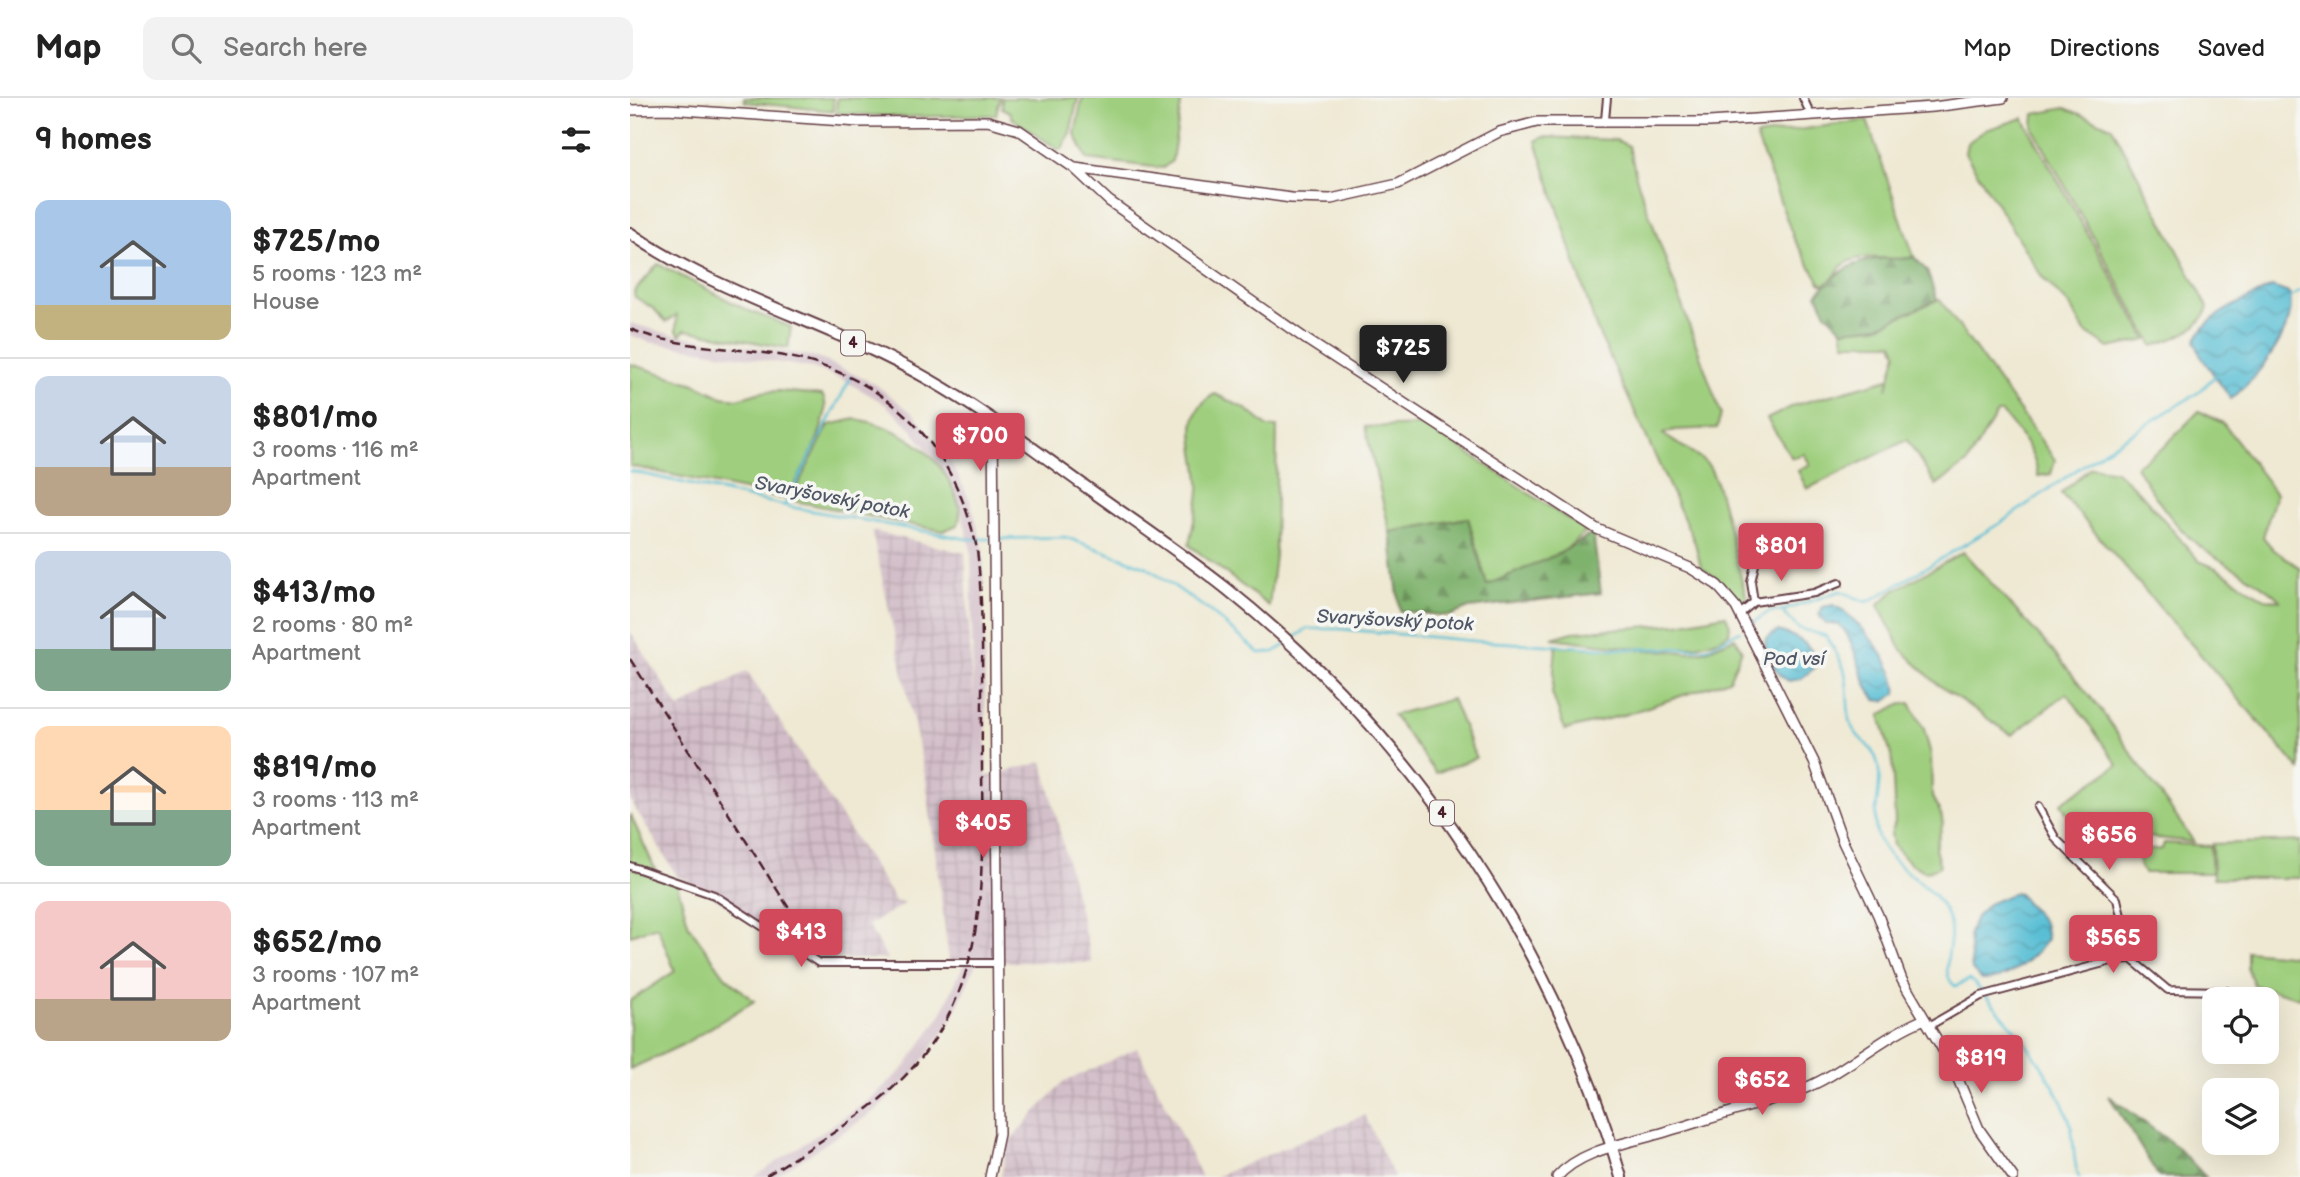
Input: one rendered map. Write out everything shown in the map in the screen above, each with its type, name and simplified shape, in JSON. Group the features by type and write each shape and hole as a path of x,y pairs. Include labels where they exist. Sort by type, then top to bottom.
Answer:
{"main road":[{"name":"4","path":"630,233 699,273 911,370 993,421 1226,588 1294,647 1396,754 1449,823 1497,894 1557,1004 1613,1148 1621,1177"}],"street":[{"path":"1605,120 1607,98"},
{"path":"1803,98 1811,115"},
{"path":"1074,168 1291,198 1331,200 1398,184 1499,132 1537,122 1709,122 1933,107 2003,98"},
{"path":"630,110 667,108 859,122 988,121 1018,130 1074,168 1109,201 1307,340 1597,529 1690,568 1717,585 1740,614 1814,762 1843,842 1878,915 1902,980 1952,1067 1979,1129 2013,1177"},
{"path":"990,1177 999,1134 993,421"},
{"path":"1755,602 1751,582 1759,547 1801,544"},
{"path":"1740,614 1755,602 1814,593 1839,583"},
{"path":"2038,807 2056,839 2117,899 2131,959 2168,990 2202,991"},
{"path":"630,866 714,895 819,963 998,963"},
{"path":"1557,1177 1564,1168 1584,1158 1799,1090 1866,1052 1887,1036 1927,1022 1985,994 2131,959"}],"shaded area":[{"path":"630,323 670,334 817,357 875,384 915,415 949,458 971,502 983,548 988,882 976,964 950,1023 912,1076 875,1111 775,1177 754,1177 868,1101 904,1068 940,1017 965,961 976,882 971,550 960,507 939,464 906,423 882,402 842,379 813,368 649,342 630,335"},
{"path":"872,531 965,553 977,779 1043,762 1092,963 949,961 926,780"},
{"path":"630,631 679,708 747,671 896,902 906,903 868,925 887,959 822,959 677,876 630,800"},
{"path":"1137,1048 1202,1177 1001,1177 1007,1144 1062,1083"},
{"path":"1365,1115 1394,1177 1215,1177 1317,1134"}],"green space":[{"path":"744,98 833,98 833,111 745,102"},
{"path":"837,98 1000,98 996,115 902,117 836,113"},
{"path":"1002,98 1078,98 1070,133 1062,149 1059,150 1012,118 1010,112 1002,108"},
{"path":"1082,98 1182,98 1172,161 1163,168 1087,159 1075,134"},
{"path":"2065,108 2112,127 2208,307 2194,328 2153,346 2033,128 2034,114"},
{"path":"2023,118 2147,340 2109,348 2085,332 2070,306 2042,277 1965,153 1967,143 1986,130"},
{"path":"1867,120 1914,257 1858,258 1842,266 1829,284 1821,284 1794,239 1756,136"},
{"path":"1543,137 1616,140 1629,146 1637,180 1721,414 1717,428 1674,430 1663,434 1703,460 1713,474 1747,599 1741,606 1719,580 1701,567 1695,543 1596,327 1536,141"},
{"path":"1914,257 1927,271 1937,300 1879,326 1843,330 1826,313 1817,294 1843,271 1867,261"},
{"path":"658,264 747,310 791,327 788,348 685,330 680,335 676,330 677,315 666,322 654,309 635,297 634,292"},
{"path":"1940,300 2055,460 2051,474 2038,476 2034,458 2025,442 2002,413 1997,413 1967,463 1936,485 1907,440 1807,489 1798,471 1810,464 1804,454 1792,458 1767,419 1795,405 1889,379 1887,389 1897,352 1893,343 1845,343 1842,330 1877,327"},
{"path":"630,364 695,384 722,397 738,399 761,392 779,391 822,395 825,404 820,431 787,499 630,466"},
{"path":"1215,394 1246,409 1268,427 1277,427 1275,555 1269,606 1189,545 1199,490 1193,424 1203,403"},
{"path":"2199,411 2223,423 2276,494 2263,537 2273,549 2300,568 2300,770 2061,493 2091,467 2116,471 2144,497 2199,561 2216,568 2265,599 2280,601 2257,582 2195,543 2158,500 2136,466 2164,447"},
{"path":"855,419 902,435 928,454 948,479 955,494 960,513 957,525 943,531 790,500 829,425"},
{"path":"1426,425 1586,531 1562,553 1487,585 1468,518 1390,532 1365,427"},
{"path":"1468,518 1487,585 1560,553 1593,533 1601,593 1469,608 1449,616 1400,611 1390,532"},
{"path":"1963,552 2051,649 2098,706 2194,842 2075,829 2061,803 2118,765 2067,693 2012,735 1937,684 1901,649 1878,605 1894,591"},
{"path":"1726,615 1730,626 1729,633 1712,642 1692,647 1644,648 1552,638 1573,632 1678,624"},
{"path":"1735,638 1742,650 1729,680 1627,714 1565,730 1552,693 1556,646 1688,652 1704,651"},
{"path":"1452,699 1476,758 1436,773 1393,715"},
{"path":"1910,703 1924,729 1931,755 1932,797 1943,823 1935,849 1940,866 1926,872 1910,863 1893,845 1891,834 1895,822 1892,759 1880,715 1898,705"},
{"path":"630,814 656,871 630,862"},
{"path":"2300,841 2300,878 2213,878 2212,844"},
{"path":"2164,843 2210,846 2212,873 2144,873 2139,864 2140,851 2162,849"},
{"path":"630,867 677,884 689,926 725,976 754,1001 682,1045 630,1069 630,1001 675,971 657,926 630,935"},
{"path":"2247,951 2300,956 2300,998 2279,992 2279,987 2254,985 2247,968"},
{"path":"2109,1096 2177,1147 2206,1177 2159,1177"}],"water":[{"path":"2272,287 2289,293 2291,306 2288,321 2274,351 2252,379 2231,399 2200,355 2195,341 2201,331 2218,315"},
{"path":"1833,605 1853,619 1875,643 1896,683 1896,694 1884,701 1876,700 1865,681 1846,632 1839,624 1826,624 1819,615 1823,607"},
{"name":"Pod vsí","path":"1778,631 1804,643 1816,660 1816,667 1800,679 1789,681 1784,678 1768,657 1766,638"},
{"path":"2014,893 2019,894 2044,923 2047,939 2035,954 2010,973 1982,980 1972,970 1969,933 1976,917 1988,904"}],"waterway":[{"path":"2291,297 2300,291"},
{"path":"1782,611 1840,591 1866,602 1872,600 2002,522 2105,450 2199,392 2216,375"},
{"path":"785,505 851,377"},
{"name":"Svaryšovský potok","path":"630,471 796,508 967,539 991,539"},
{"name":"Svaryšovský potok","path":"997,539 1065,537 1147,567 1211,612 1259,653 1274,652 1286,645"},
{"name":"Svaryšovský potok","path":"1752,623 1769,612 1782,611 1798,628 1826,636 1836,652 1846,676 1852,727 1875,755 1877,762 1877,836 1889,855 1928,889 1944,909 1951,930 1947,965 1950,980 1955,986 1969,980 1974,983 2015,1030 2051,1081 2069,1119 2079,1177"},
{"name":"Svaryšovský potok","path":"1291,640 1307,629 1341,629 1475,641 1620,649 1707,648 1740,631"}],"railway":[{"path":"630,329 665,340 772,354 811,363 847,376 879,394 907,417 931,444 951,475 966,510 977,549 982,630 982,863 971,953 958,994 938,1034 909,1072 870,1107 764,1177"},
{"path":"630,659 811,943"}]}
